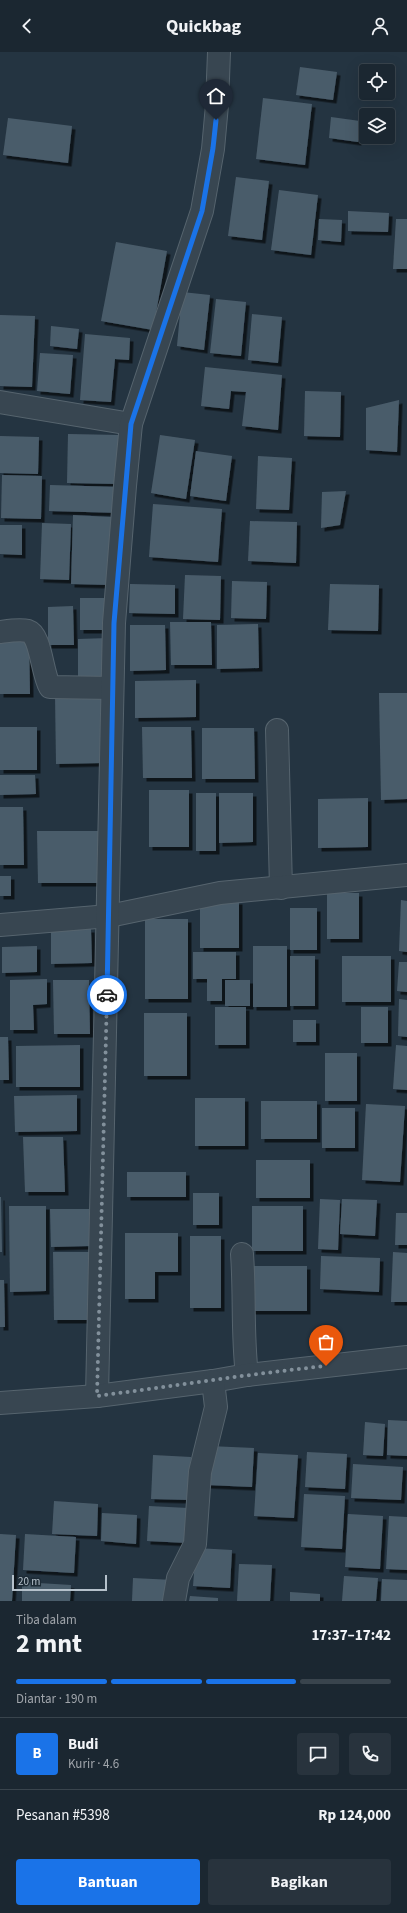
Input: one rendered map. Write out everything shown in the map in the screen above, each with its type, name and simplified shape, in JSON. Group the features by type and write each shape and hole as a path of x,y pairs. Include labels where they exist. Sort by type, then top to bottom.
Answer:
{"street":[{"path":"97,1396 109,916 114,623 131,424 202,211 214,141 219,52"},
{"path":"0,402 131,424"},
{"path":"0,632 27,631 34,634 37,640 46,680 50,686 112,688"},
{"path":"277,730 281,888"},
{"path":"0,925 109,916 220,893 407,875"},
{"path":"242,1254 244,1280 244,1350 247,1375"},
{"path":"0,1403 97,1396 214,1381 247,1375 407,1357"},
{"path":"174,1601 178,1578 192,1552 194,1544 200,1472 216,1407 214,1381"}],"building":[{"path":"300,67 337,72 333,100 296,95"},
{"path":"263,98 312,104 305,165 256,159"},
{"path":"331,117 359,121 358,142 329,138"},
{"path":"8,118 72,126 68,163 3,155"},
{"path":"236,177 269,181 262,240 228,236"},
{"path":"279,190 318,195 311,255 271,250"},
{"path":"348,211 389,213 388,232 348,231"},
{"path":"319,219 342,220 341,242 318,240"},
{"path":"396,219 407,219 407,269 393,269"},
{"path":"116,242 167,251 153,330 101,321"},
{"path":"182,292 210,295 204,350 177,346"},
{"path":"216,299 246,302 241,356 210,353"},
{"path":"252,314 282,317 278,363 248,360"},
{"path":"0,315 35,316 32,387 0,386"},
{"path":"51,326 79,329 77,349 50,346"},
{"path":"85,334 130,338 129,360 115,359 111,402 80,400"},
{"path":"40,353 73,355 70,394 37,391"},
{"path":"205,367 282,375 278,430 242,426 246,392 231,391 229,409 201,406"},
{"path":"305,391 341,392 340,437 304,436"},
{"path":"399,400 397,452 366,450 366,408"},
{"path":"68,434 120,435 118,484 67,483"},
{"path":"160,435 195,440 186,499 151,493"},
{"path":"0,436 39,437 38,474 0,473"},
{"path":"196,451 232,456 226,501 190,496"},
{"path":"258,456 292,458 289,510 256,509"},
{"path":"2,475 42,476 41,519 1,518"},
{"path":"50,485 121,487 121,513 49,511"},
{"path":"346,491 340,525 321,528 322,492"},
{"path":"153,504 222,509 218,562 149,557"},
{"path":"73,515 111,517 109,585 71,584"},
{"path":"250,521 297,522 296,563 248,561"},
{"path":"42,523 71,524 69,580 40,579"},
{"path":"0,525 22,525 22,555 0,554"},
{"path":"185,575 221,576 220,620 183,619"},
{"path":"232,581 267,582 266,619 231,618"},
{"path":"130,584 175,585 175,614 129,613"},
{"path":"330,584 379,585 378,631 328,630"},
{"path":"80,598 108,598 109,630 80,630"},
{"path":"73,606 74,645 48,645 48,607"},
{"path":"170,622 211,622 212,665 171,665"},
{"path":"258,624 259,668 217,669 217,625"},
{"path":"130,625 165,625 166,670 130,671"},
{"path":"0,637 29,637 30,694 0,694"},
{"path":"109,638 109,680 78,680 78,639"},
{"path":"196,680 196,717 135,718 135,681"},
{"path":"101,693 102,763 56,764 55,694"},
{"path":"379,693 407,693 407,799 381,800"},
{"path":"0,727 37,727 37,770 0,770"},
{"path":"142,727 191,727 192,778 143,778"},
{"path":"202,728 254,728 255,779 202,779"},
{"path":"0,775 35,775 36,794 0,795"},
{"path":"149,790 189,790 189,847 149,847"},
{"path":"196,793 216,793 216,851 196,851"},
{"path":"219,793 253,793 253,842 219,843"},
{"path":"368,798 368,847 318,848 318,799"},
{"path":"0,807 23,807 24,865 0,865"},
{"path":"37,831 105,831 106,883 38,883"},
{"path":"0,876 11,876 11,896 0,896"},
{"path":"327,893 359,893 359,939 327,939"},
{"path":"401,900 407,901 407,952 399,951"},
{"path":"200,901 239,901 239,948 200,948"},
{"path":"290,908 317,908 317,950 290,950"},
{"path":"145,919 188,919 188,999 145,999"},
{"path":"51,929 91,929 92,963 51,964"},
{"path":"37,946 37,972 2,973 2,947"},
{"path":"253,946 287,946 287,1007 253,1007"},
{"path":"193,952 236,952 236,979 222,979 222,1001 207,1001 207,979 193,979"},
{"path":"290,956 315,956 315,1006 290,1006"},
{"path":"342,956 391,956 391,1002 342,1002"},
{"path":"399,962 407,962 407,992 397,991"},
{"path":"47,979 47,1004 33,1005 34,1030 10,1030 10,980"},
{"path":"53,980 89,980 90,1034 54,1034"},
{"path":"225,980 250,980 250,1006 225,1006"},
{"path":"399,999 407,1000 407,1037 398,1036"},
{"path":"215,1007 246,1007 246,1045 215,1045"},
{"path":"361,1007 388,1007 388,1043 361,1043"},
{"path":"144,1013 187,1013 187,1076 144,1076"},
{"path":"293,1020 316,1020 316,1042 293,1042"},
{"path":"0,1037 8,1037 9,1080 0,1080"},
{"path":"80,1045 80,1087 16,1087 16,1046"},
{"path":"396,1045 407,1046 407,1090 393,1089"},
{"path":"325,1053 357,1053 357,1101 325,1101"},
{"path":"77,1095 77,1131 15,1132 14,1096"},
{"path":"195,1098 245,1098 245,1146 195,1146"},
{"path":"261,1101 317,1101 317,1139 261,1139"},
{"path":"366,1104 405,1106 400,1182 362,1180"},
{"path":"322,1108 355,1108 355,1148 322,1148"},
{"path":"23,1137 63,1137 65,1192 25,1192"},
{"path":"256,1160 310,1160 310,1198 256,1198"},
{"path":"127,1172 186,1172 186,1197 127,1197"},
{"path":"193,1193 219,1193 219,1225 193,1225"},
{"path":"1,1197 2,1252 0,1252"},
{"path":"320,1199 340,1200 338,1250 318,1249"},
{"path":"342,1199 377,1200 375,1236 340,1234"},
{"path":"9,1206 46,1206 46,1291 10,1292"},
{"path":"252,1206 303,1206 303,1251 252,1251"},
{"path":"50,1209 89,1209 90,1246 51,1247"},
{"path":"396,1213 407,1213 407,1245 395,1245"},
{"path":"125,1233 178,1233 178,1272 155,1272 155,1299 125,1299"},
{"path":"190,1236 221,1236 221,1308 190,1308"},
{"path":"53,1252 91,1252 92,1320 54,1320"},
{"path":"393,1252 407,1253 407,1302 391,1302"},
{"path":"321,1256 380,1258 379,1292 320,1289"},
{"path":"249,1266 307,1266 307,1311 249,1311"},
{"path":"0,1280 4,1280 5,1327 0,1327"},
{"path":"388,1420 407,1421 407,1456 387,1455"},
{"path":"365,1422 385,1424 383,1456 363,1455"},
{"path":"209,1446 254,1448 252,1487 207,1485"},
{"path":"307,1452 347,1454 345,1489 305,1487"},
{"path":"258,1453 298,1455 294,1518 254,1516"},
{"path":"153,1455 191,1457 189,1500 151,1499"},
{"path":"353,1464 403,1467 401,1500 351,1498"},
{"path":"304,1494 345,1496 342,1549 301,1547"},
{"path":"54,1501 98,1504 97,1536 52,1534"},
{"path":"149,1506 188,1508 187,1543 147,1541"},
{"path":"102,1513 137,1515 136,1544 101,1541"},
{"path":"348,1514 383,1516 380,1569 345,1567"},
{"path":"389,1516 407,1517 407,1570 386,1569"},
{"path":"0,1534 16,1535 12,1601 0,1601"},
{"path":"25,1534 76,1537 74,1573 23,1570"},
{"path":"196,1548 232,1550 230,1588 193,1586"},
{"path":"239,1564 272,1565 270,1601 237,1601"},
{"path":"344,1576 378,1578 376,1601 342,1601"},
{"path":"133,1578 173,1580 172,1601 132,1601"},
{"path":"382,1579 407,1580 407,1601 381,1601"},
{"path":"22,1582 71,1585 70,1601 22,1601"},
{"path":"290,1592 320,1594 320,1601 290,1601"},
{"path":"190,1596 218,1598 218,1601 189,1601"}],"way so far":[{"path":"107,995 97,1396 214,1381 247,1375 326,1366"}],"route":[{"path":"107,995 114,623 121,548 124,486 131,424 202,211 213,148 216,120"}]}
